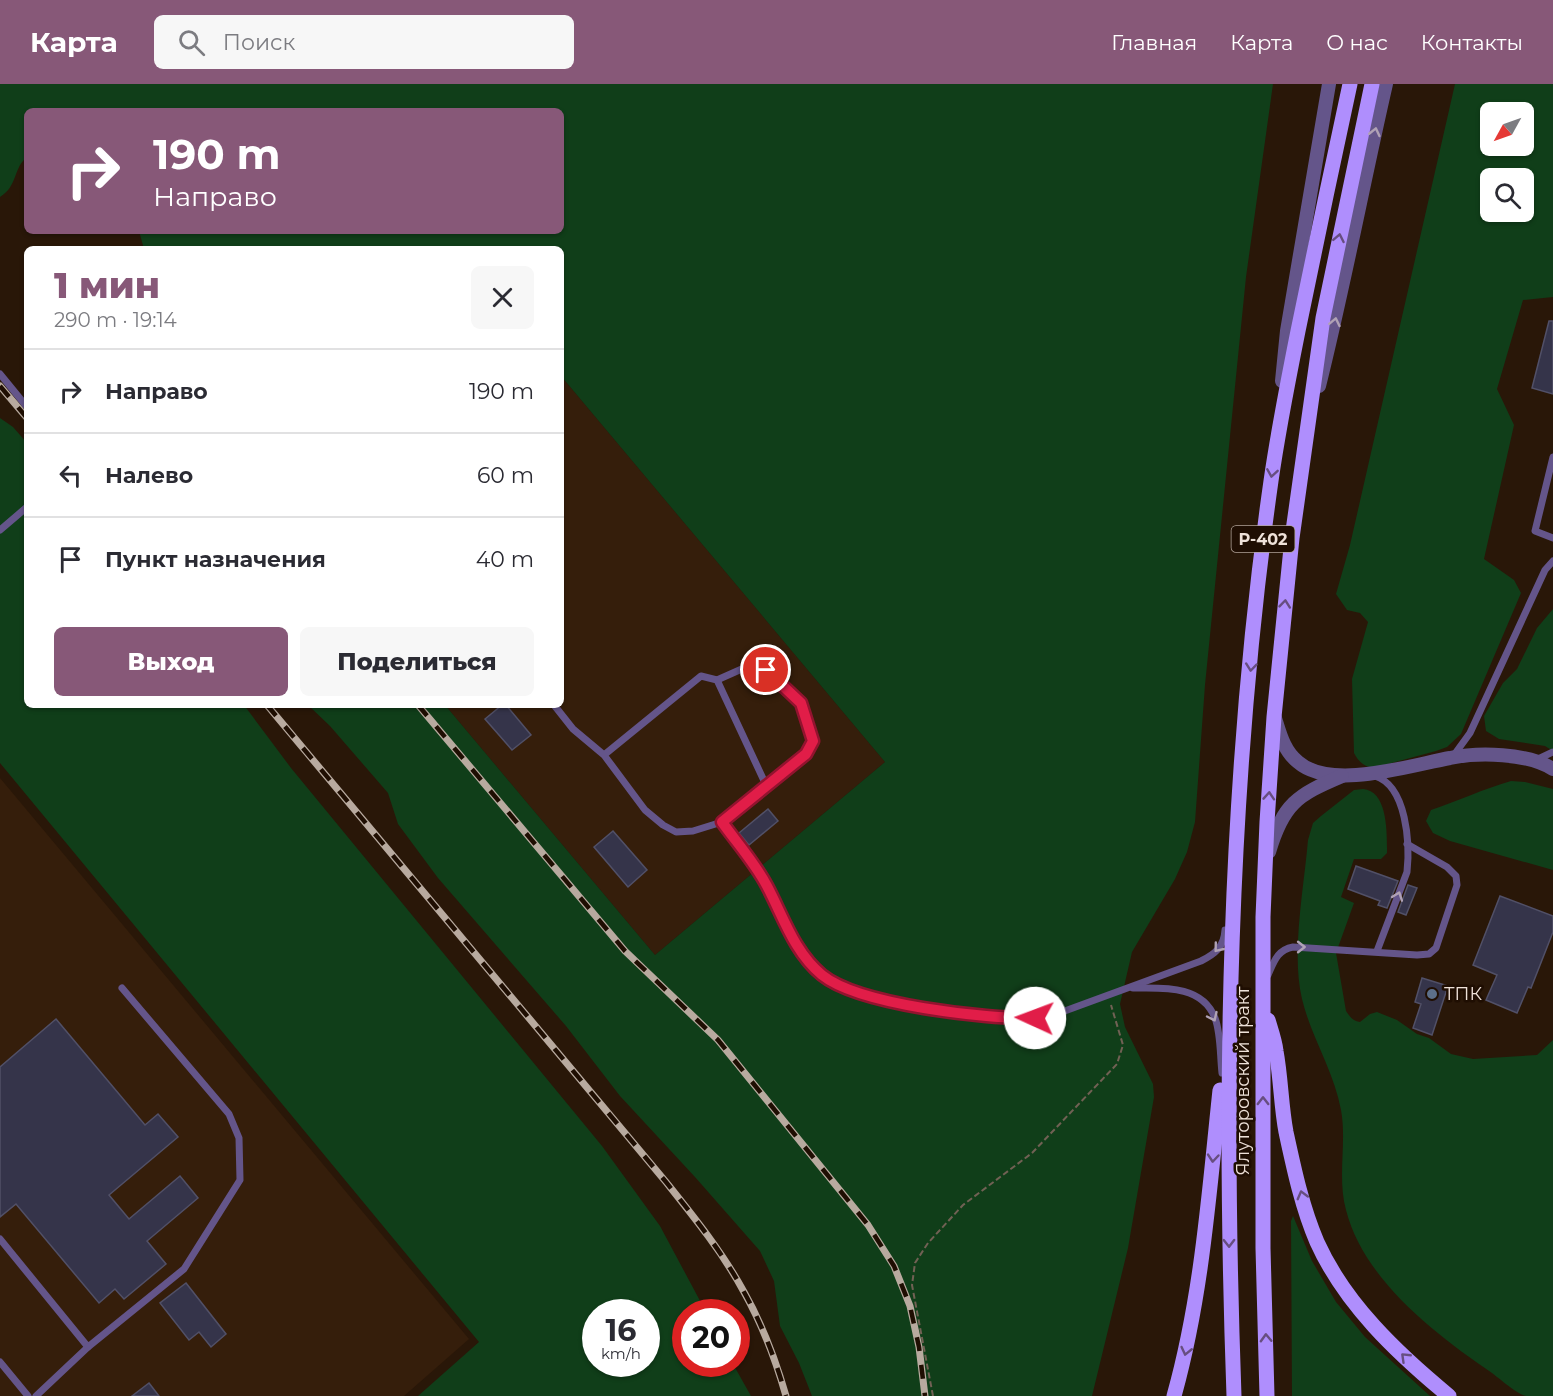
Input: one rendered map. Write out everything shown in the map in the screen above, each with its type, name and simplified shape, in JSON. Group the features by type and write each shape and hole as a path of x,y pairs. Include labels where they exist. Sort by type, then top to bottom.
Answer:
{"main road":[{"name":"Р-402","path":"1241,767 1264,534 1278,434 1350,84"},
{"name":"Р-402","path":"1274,717 1292,538 1323,318 1372,84"},
{"name":"Ялуторовский тракт","path":"1267,1396 1263,1248 1263,984 1265,867 1274,717"},
{"name":"Ялуторовский тракт","path":"1234,1396 1228,1250 1228,1157 1231,995 1241,767"},
{"path":"1174,1396 1187,1351 1202,1267 1231,995"},
{"path":"1263,1001 1276,1050 1286,1129 1293,1161 1305,1208 1317,1241 1328,1264 1363,1313 1402,1355 1449,1396"},
{"path":"1222,1073 1228,1157"}],"street":[{"path":"1278,434 1287,331 1329,84"},
{"path":"1305,440 1332,333 1386,84"},
{"path":"1274,717 1283,743 1290,755 1300,764 1311,770 1342,776 1369,774 1452,757 1499,756 1536,760 1553,769"},
{"path":"1265,867 1280,820 1288,809 1316,787 1342,776"}],"lane":[{"path":"0,374 24,403"},
{"path":"1553,457 1535,531 1553,538"},
{"path":"0,530 24,510"},
{"path":"1452,757 1470,734 1545,570 1553,561"},
{"path":"556,708 573,729 604,755 645,810 663,825 676,832 693,831 722,822 806,754 813,741 801,703 766,670 744,668 717,680 701,676 604,755"},
{"path":"717,680 766,785"},
{"path":"1536,760 1553,752"},
{"path":"722,822 759,871 797,946 821,974 844,989 927,1008 1018,1018 1047,1016 1201,962 1213,956 1221,947 1225,934 1230,839 1241,767"},
{"path":"1369,774 1381,778 1390,786 1398,800 1405,816 1407,843 1407,872 1377,951"},
{"path":"1263,984 1276,957 1287,948 1335,948 1429,954 1436,948 1457,885 1456,876 1447,867 1407,843"},
{"path":"36,1396 88,1347 184,1269 240,1180 239,1138 229,1114 122,988"},
{"path":"1124,988 1168,988 1198,997 1206,1004 1215,1018 1222,1073"},
{"path":"0,1239 88,1347"},
{"path":"0,1362 28,1396"}],"path":[{"path":"933,1396 912,1285 915,1263 928,1243 963,1205 1032,1153 1117,1064 1123,1045 1108,994"}],"shaded area":[{"path":"564,380 885,762 655,955 448,708 564,708"},
{"path":"0,778 469,1339 404,1396 0,1396"}],"green space":[{"path":"0,84 1273,84 1246,277 1205,685 1195,822 1187,852 1175,879 1132,952 1120,1004 1125,1027 1153,1084 1154,1097 1128,1248 1092,1396 812,1396 799,1363 780,1326 774,1281 760,1251 620,1096 566,1026 438,878 398,824 388,793 330,726 311,708 448,708 655,955 885,762 564,380 564,246 143,246 140,234 564,234 564,108 24,108 24,160 10,188 0,197"},
{"path":"1455,84 1553,84 1553,297 1523,300 1497,389 1514,425 1484,559 1514,580 1521,593 1461,734 1447,747 1373,768 1361,763 1357,758 1354,753 1352,679 1368,622 1360,613 1347,610 1336,594 1350,545"},
{"path":"0,418 13,427 24,440 24,708 246,708 291,768 602,1146 660,1226 699,1299 672,1299 672,1377 740,1377 751,1396 418,1396 479,1342 0,763"},
{"path":"1553,609 1553,751 1545,746 1499,739 1486,731 1484,716 1503,683 1517,669 1537,628"},
{"path":"1511,781 1553,789 1553,870 1450,841 1433,833 1426,821 1431,810"},
{"path":"1363,789 1377,797 1382,805 1386,824 1387,853 1381,859 1354,859 1341,897 1354,903 1336,953 1346,1011 1349,1015 1360,1022 1370,1014 1377,1012 1429,1038 1451,1054 1473,1059 1537,1055 1553,1040 1553,1396 1526,1396 1518,1392 1426,1323 1404,1303 1368,1260 1355,1236 1346,1210 1342,1185 1343,1122 1341,1110 1338,1096 1302,999 1298,941 1308,840 1313,823 1354,790"},
{"path":"1293,1216 1312,1261 1336,1302 1365,1337 1430,1396 1292,1396 1291,1221"}],"building":[{"path":"1549,321 1553,321 1553,394 1532,388"},
{"path":"498,708 508,708 531,735 512,750 485,719"},
{"path":"768,809 778,821 749,845 739,833"},
{"path":"613,831 647,870 628,887 594,847"},
{"path":"1356,866 1398,881 1387,908 1378,905 1380,901 1348,889"},
{"path":"1408,885 1417,888 1406,915 1398,912"},
{"path":"1500,896 1553,916 1553,932 1531,988 1528,987 1517,1013 1486,1000 1497,975 1473,965"},
{"path":"1422,978 1448,986 1432,1035 1413,1028 1421,1004 1415,1002"},
{"path":"56,1019 145,1125 158,1114 178,1137 109,1195 129,1219 180,1176 198,1198 147,1241 166,1264 124,1299 115,1289 99,1303 16,1204 0,1217 0,1067"},
{"path":"186,1283 226,1334 211,1347 199,1332 189,1340 160,1303"},
{"path":"149,1383 159,1396 132,1396"}],"railway":[{"path":"0,386 24,414"},
{"path":"270,708 697,1222 727,1263 751,1304 778,1369 786,1396"},
{"path":"421,708 625,951 718,1040 868,1225 894,1266 910,1306 919,1347 925,1396"}],"place":[{"name":"ТПК","path":"1432,994"}],"route":[{"path":"766,670 801,703 813,741 806,754 722,822 759,871 797,946 821,974 844,989 927,1008 1035,1018"}]}
